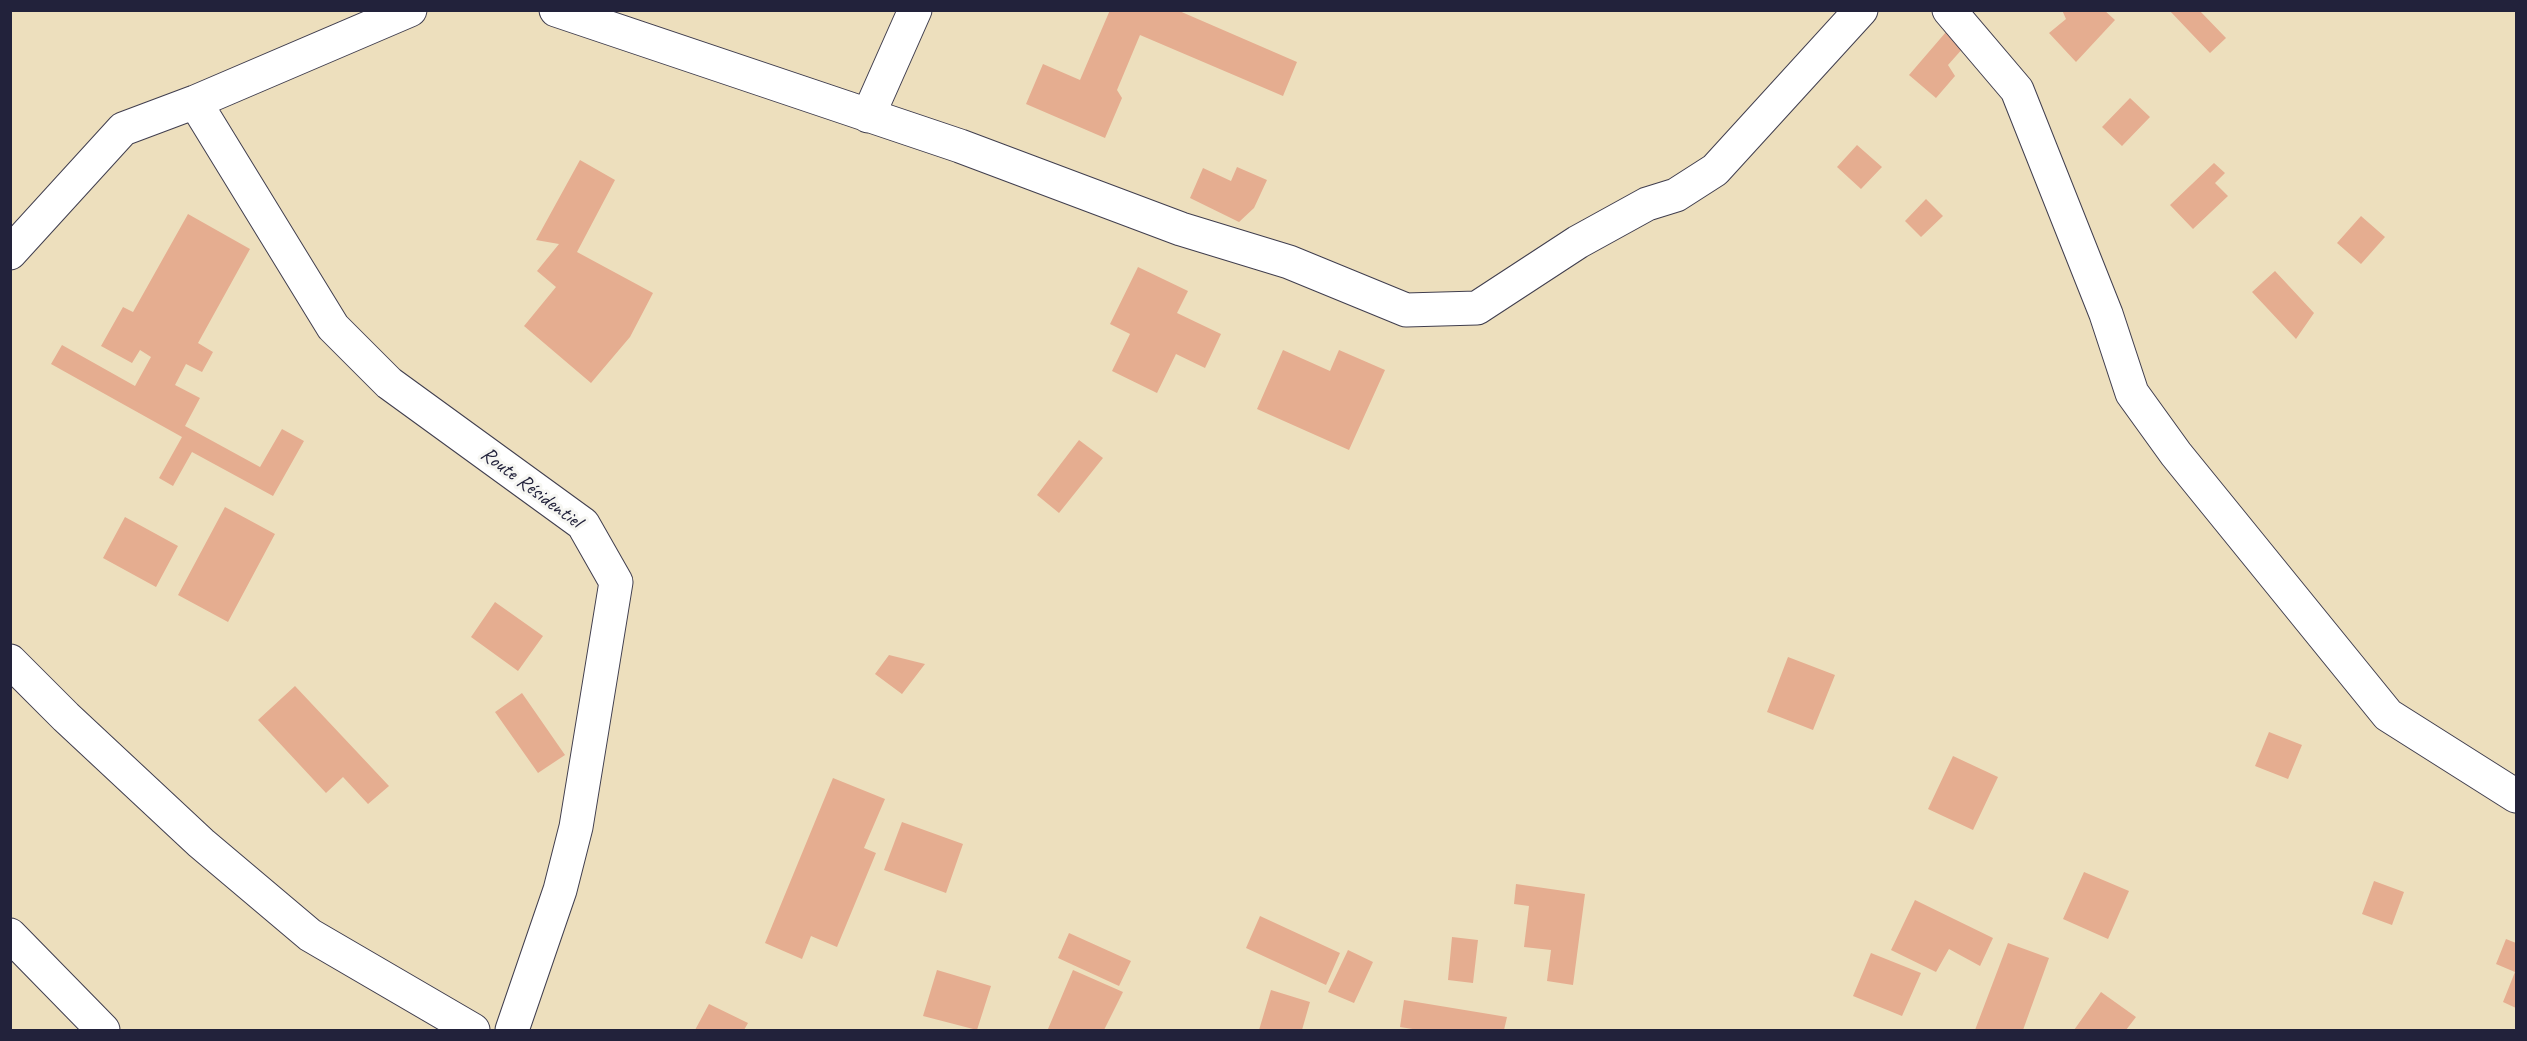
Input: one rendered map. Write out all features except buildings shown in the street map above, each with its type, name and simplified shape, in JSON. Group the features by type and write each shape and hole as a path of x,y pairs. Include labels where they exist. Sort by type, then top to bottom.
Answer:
{"street":[{"path":"10,254 123,129 195,102 410,10"},
{"path":"556,10 960,146 1181,229 1289,262 1406,310 1477,308 1578,242 1647,204 1676,195 1714,170 1861,10"},
{"path":"868,116 915,10"},
{"path":"1950,10 2017,90 2106,314 2132,393 2176,454 2388,715 2517,796"},
{"name":"Route Résidentiel","path":"195,102 333,327 389,383 583,524 616,582 576,827 560,890 512,1030"},
{"path":"10,661 66,717 201,843 310,935 473,1030"},
{"path":"10,935 103,1030"}]}
